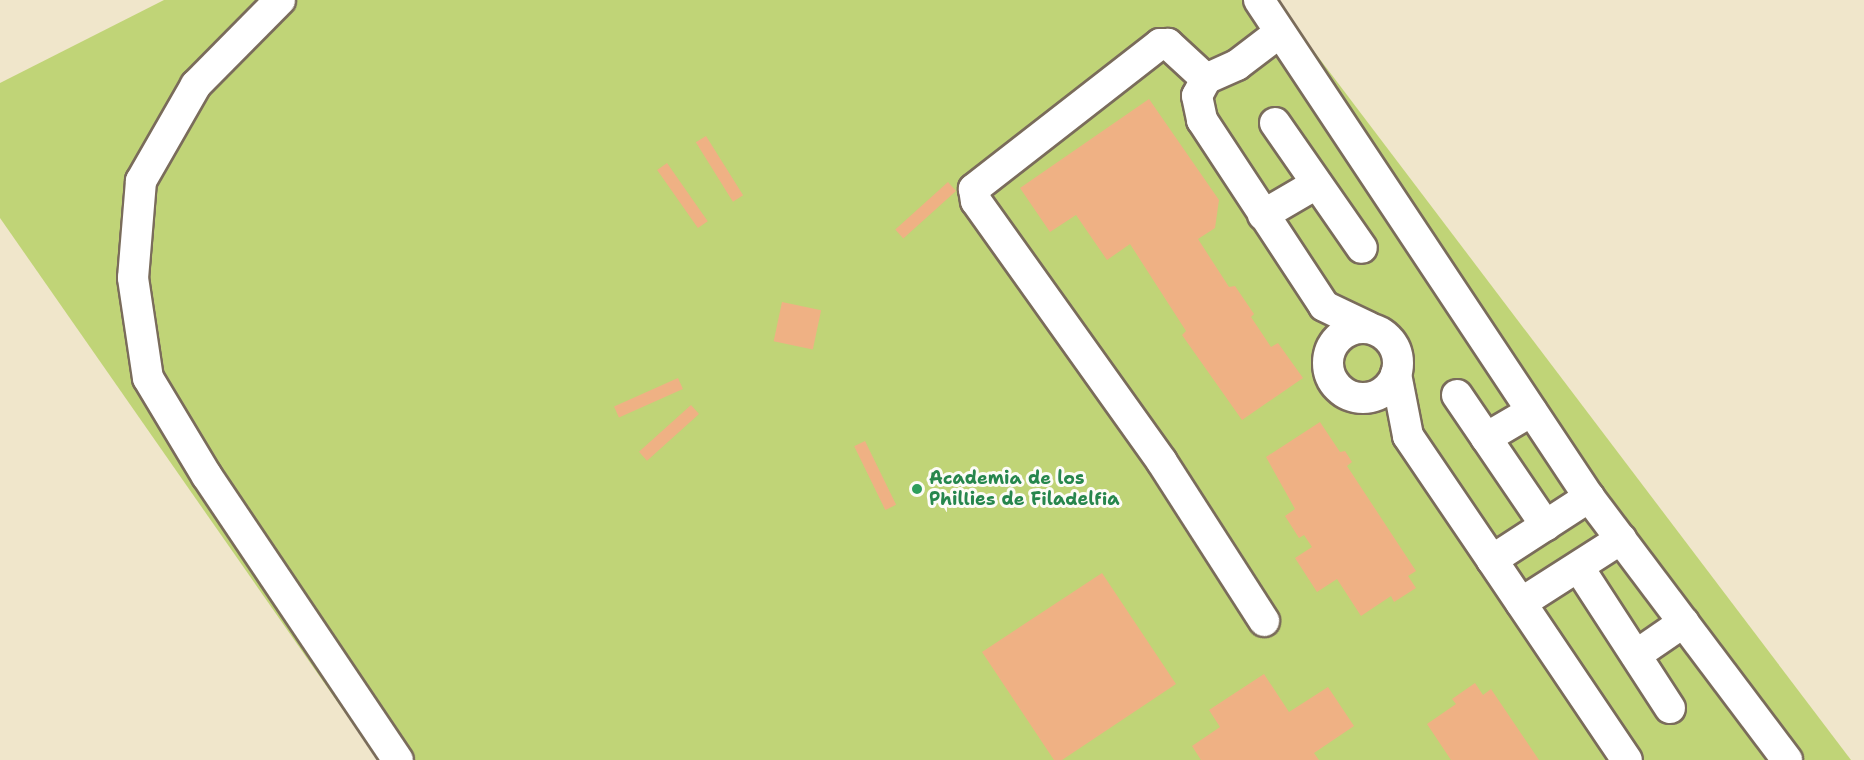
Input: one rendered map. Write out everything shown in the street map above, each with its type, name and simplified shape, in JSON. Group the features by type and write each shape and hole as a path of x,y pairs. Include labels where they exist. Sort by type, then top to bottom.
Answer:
{"lane":[{"path":"280,0 196,85 141,181 133,278 148,378 207,476 398,760"},
{"path":"1259,0 1589,497 1787,760"},
{"path":"1279,33 1237,65 1206,80 1197,96 1202,120 1324,306 1329,375 1336,386 1391,418 1408,436 1627,760"},
{"path":"1206,80 1168,44 1160,44 974,189 975,195 1162,462 1264,621"},
{"path":"1275,123 1362,248"},
{"path":"1263,215 1316,184"},
{"path":"1324,306 1385,335 1396,350 1396,374 1408,436"},
{"path":"1329,351 1344,332 1368,327"},
{"path":"1357,398 1381,393 1396,374"},
{"path":"1457,395 1546,526"},
{"path":"1486,438 1532,411"},
{"path":"1492,560 1589,497"},
{"path":"1521,603 1621,539"},
{"path":"1579,568 1670,708"},
{"path":"1636,655 1684,622"}],"green space":[{"name":"Academia de los Phillies de Filadelfia","path":"164,0 1275,0 1851,760 378,760 0,218 0,83"}],"building":[{"path":"1149,99 1219,200 1215,228 1198,239 1229,287 1235,286 1254,314 1251,317 1271,347 1278,343 1303,378 1242,420 1182,335 1186,331 1130,244 1107,260 1076,215 1050,232 1020,188"},
{"path":"706,136 743,195 733,202 696,142"},
{"path":"667,163 708,221 698,228 657,170"},
{"path":"948,182 956,191 903,238 895,230"},
{"path":"782,302 821,310 813,349 774,341"},
{"path":"678,378 683,389 619,417 614,406"},
{"path":"691,405 699,414 647,461 639,452"},
{"path":"1320,422 1340,452 1345,451 1352,462 1347,466 1416,571 1408,576 1416,588 1394,602 1391,596 1361,616 1337,579 1317,592 1295,558 1312,547 1304,535 1299,538 1285,516 1295,509 1266,457"},
{"path":"865,441 896,505 885,510 854,446"},
{"path":"1102,573 1176,684 1062,760 1054,760 982,652"},
{"path":"1264,674 1289,712 1328,687 1354,726 1314,753 1319,760 1201,760 1192,746 1220,727 1209,710"},
{"path":"1475,683 1483,695 1491,689 1539,760 1451,760 1427,724 1456,704 1452,699"}],"place":[{"name":"Academia de los Phillies de Filadelfia","path":"917,489"}]}
